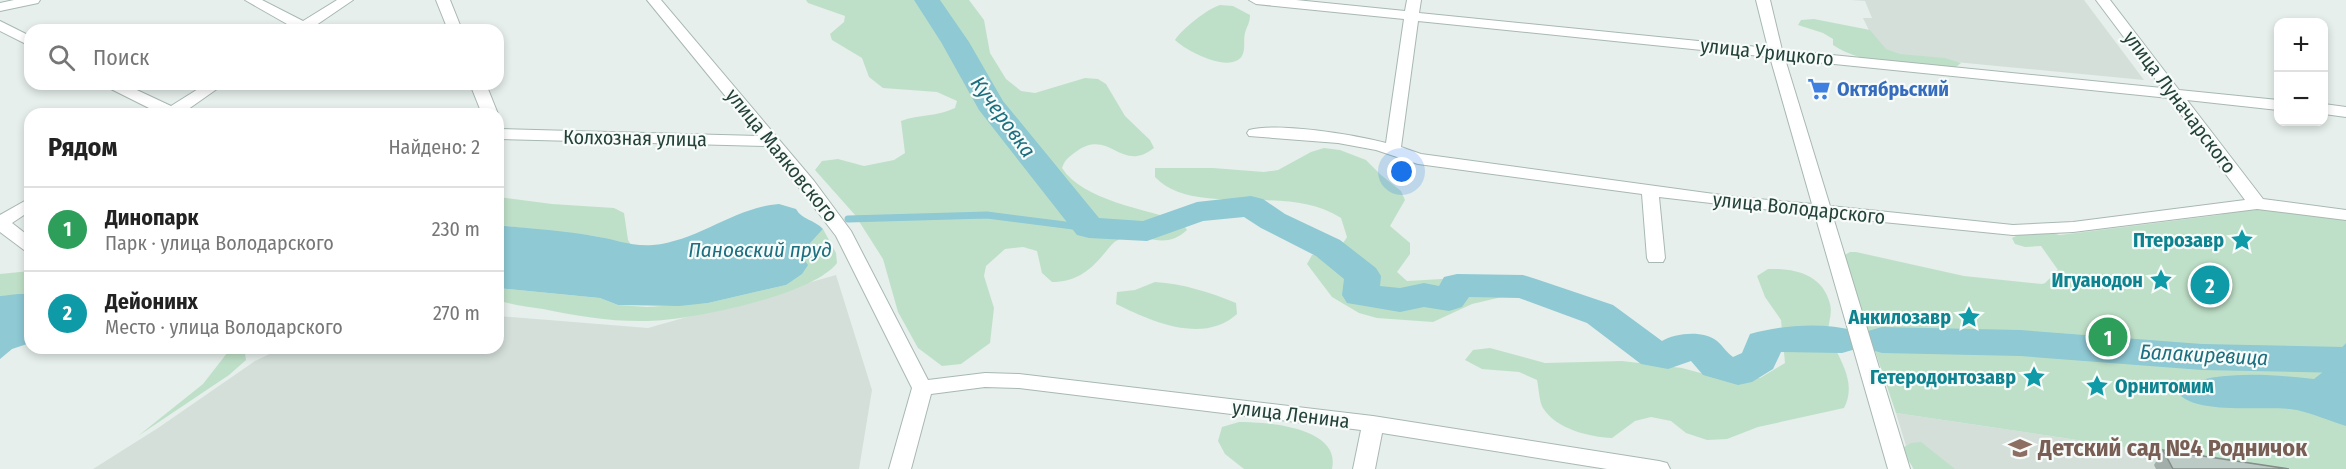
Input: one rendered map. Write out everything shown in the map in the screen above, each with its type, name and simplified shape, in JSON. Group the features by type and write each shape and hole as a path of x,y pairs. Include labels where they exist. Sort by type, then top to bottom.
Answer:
{"street":[{"path":"0,7 33,0"},
{"path":"252,0 294,24"},
{"path":"307,24 346,0"},
{"path":"443,0 453,24"},
{"name":"улица Маяковского","path":"654,0 772,141 846,235 922,388"},
{"name":"улица Урицкого","path":"1256,0 2274,105"},
{"path":"1393,148 1414,0"},
{"path":"1763,0 1776,53 1899,469"},
{"name":"улица Луначарского","path":"2103,0 2257,204"},
{"path":"0,25 24,39"},
{"path":"125,90 165,108"},
{"path":"183,108 208,90"},
{"path":"480,90 488,108"},
{"path":"2328,110 2346,112"},
{"name":"улица Володарского","path":"1255,133 1320,135 1393,148 1418,159 1650,191 1823,212 2013,230 2040,230 2257,204 2346,215"},
{"name":"Колхозная улица","path":"504,134 772,141"},
{"path":"1650,191 1656,258"},
{"path":"24,207 0,223 24,241"},
{"name":"улица Ленина","path":"922,388 985,380 1019,381 1373,423 1659,469"},
{"path":"900,469 922,388"},
{"path":"1364,469 1373,423"}],"shaded area":[{"path":"1851,0 2084,0 2144,80 1881,55 1863,18 1872,18 1865,1"},
{"path":"836,275 872,390 859,469 93,469 158,428 255,361 270,354 504,354 504,316 648,328"},
{"name":"Детский сад №4 Родничок","path":"1896,413 2271,469 1913,469"}],"green space":[{"path":"806,0 969,0 984,20 990,53 1006,79 1021,91 1035,93 1085,78 1098,79 1106,84 1125,116 1150,140 1154,148 1143,155 1133,156 1098,144 1088,145 1072,155 1063,165 1062,168 1071,179 1099,196 1181,221 1187,230 1169,240 1125,237 1114,242 1087,271 1060,282 1052,282 1042,273 1037,251 1023,247 1005,249 986,266 984,276 994,308 990,343 961,364 942,366 918,348 898,312 883,259 855,215 815,170 822,161 838,159 864,166 894,160 905,153 901,121 948,111 955,108 957,101 937,92 883,88 869,77 862,58 832,40 830,34 844,22 845,16 808,3"},
{"path":"1220,5 1233,6 1250,15 1244,36 1242,56 1228,63 1198,55 1175,40 1195,20"},
{"path":"1814,19 1870,30 1886,49 1900,54 1945,58 1961,63 1956,67 1926,67 1892,64 1860,57 1833,45 1833,39 1823,33 1798,25 1801,20"},
{"path":"1324,148 1340,150 1366,160 1401,191 1405,200 1390,226 1410,243 1410,254 1397,272 1407,281 1477,277 1499,286 1502,297 1472,304 1433,322 1377,318 1359,313 1332,297 1307,264 1312,255 1332,251 1344,242 1347,237 1341,218 1319,208 1294,202 1193,196 1172,189 1155,177 1155,168 1213,168 1264,172 1278,170 1311,152"},
{"path":"504,198 614,208 624,213 628,240 631,245 595,236 504,226"},
{"path":"2281,209 2346,218 2346,469 2271,469 1896,413 1843,256 1856,252 1964,276 2042,284 2058,270 2041,246 2025,247 2015,244 2012,238 2030,232 2060,235 2219,215 2234,211"},
{"path":"823,229 836,253 837,263 823,275 803,286 777,296 692,316 667,320 621,321 504,302 504,289 600,298 618,305 647,307 708,303 786,285 804,259 803,251"},
{"path":"1768,269 1788,270 1806,275 1814,279 1826,294 1831,308 1828,336 1842,363 1849,385 1844,408 1758,427 1727,439 1707,440 1686,433 1671,421 1651,417 1635,421 1612,438 1603,437 1583,434 1564,426 1549,415 1543,408 1537,380 1519,372 1482,369 1465,360 1473,350 1490,348 1545,363 1622,361 1682,368 1723,379 1760,378 1785,363 1781,320 1765,297 1757,276"},
{"path":"24,272 24,294 0,296 0,274"},
{"path":"1155,282 1186,287 1226,299 1236,303 1237,314 1209,328 1193,329 1161,323 1116,304 1117,292 1135,290"},
{"path":"226,354 245,354 246,360 229,375 138,436 203,384"},
{"path":"1239,422 1267,423 1314,436 1325,444 1332,455 1332,469 1244,469 1225,454 1218,441 1222,427"},
{"path":"1921,442 1955,469 1914,469 1904,454 1904,447 1911,443"}],"water":[{"name":"Пановский пруд","path":"779,204 796,209 802,216 823,229 803,251 808,265 802,274 786,285 708,303 679,306 618,305 600,298 504,289 504,226 570,232 630,244 653,245 685,237 763,206"},
{"path":"24,294 24,345 12,349 0,359 0,296"},
{"path":"2346,343 2346,426 2297,410 2211,407 2183,397 2175,388 2191,382 2226,376 2262,375 2314,379 2328,368 2334,356"}],"building":[{"path":"2163,450 2289,469 2173,469"}],"waterway":[{"name":"Балакиревица","path":"927,0 955,42 990,104 1089,228 1147,231 1197,212 1251,206 1273,221 1328,248 1363,276 1360,295 1400,300 1424,295 1449,299 1457,285 1523,287 1600,314 1655,355 1668,356 1678,348 1701,348 1717,366 1738,372 1759,360 1764,343 1783,339 1842,340"},
{"path":"848,219 987,215 1089,228"},
{"name":"Балакиревица","path":"1882,340 2020,343 2202,357 2346,360"}],"place":[{"name":"Октябрьский","path":"1819,89"},
{"name":"Птерозавр","path":"2242,240"},
{"name":"Игуанодон","path":"2161,280"},
{"name":"Дейонинх","path":"2210,285"},
{"name":"Анкилозавр","path":"1969,317"},
{"name":"Динопарк","path":"2108,337"},
{"name":"Гетеродонтозавр","path":"2034,377"},
{"name":"Орнитомим","path":"2097,386"},
{"name":"Детский сад №4 Родничок","path":"2020,448"}],"water label":[{"name":"Кучеровка","path":"1003,117"}]}
